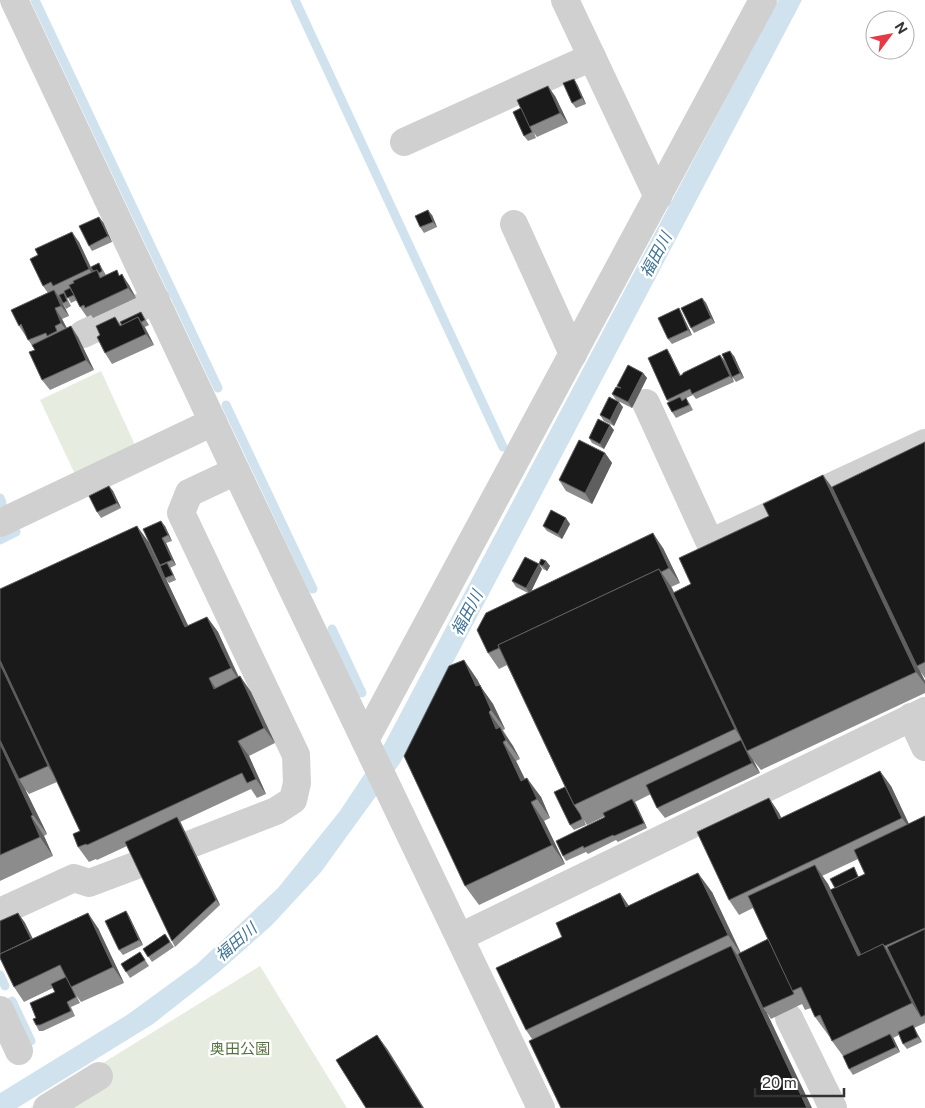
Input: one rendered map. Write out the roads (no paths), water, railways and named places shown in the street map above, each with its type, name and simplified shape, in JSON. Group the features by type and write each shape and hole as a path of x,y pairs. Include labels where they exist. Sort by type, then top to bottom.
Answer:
{"street":[{"path":"14,0 236,471 541,1108"},
{"path":"565,0 658,197"},
{"path":"366,743 763,0"},
{"path":"404,142 592,57"},
{"path":"514,224 574,354"},
{"path":"83,334 156,300"},
{"path":"646,403 710,543 925,443"},
{"path":"0,523 213,422"},
{"path":"192,844 276,811 293,800 296,782 296,755 181,513 189,493 236,471"},
{"path":"460,937 918,714 925,747"},
{"path":"0,912 74,878 89,883 137,865"},
{"path":"0,1010 19,1051"},
{"path":"789,1018 833,1108"},
{"path":"47,1108 100,1076"}],"water":[{"name":"福田川","path":"778,0 802,0 400,763 321,872 272,925 219,972 153,1024 17,1108 0,1108 0,1093 127,1015 197,964 278,888 340,811 385,743"}],"waterway":[{"path":"35,0 218,388"},
{"path":"295,0 503,447"},
{"path":"226,405 313,589"},
{"path":"0,498 2,503"},
{"path":"0,540 16,532"},
{"path":"332,629 362,693"},
{"path":"0,975 5,986"},
{"path":"12,1001 31,1041"}],"park label":[{"name":"奥田公園","path":"240,1048"}]}
